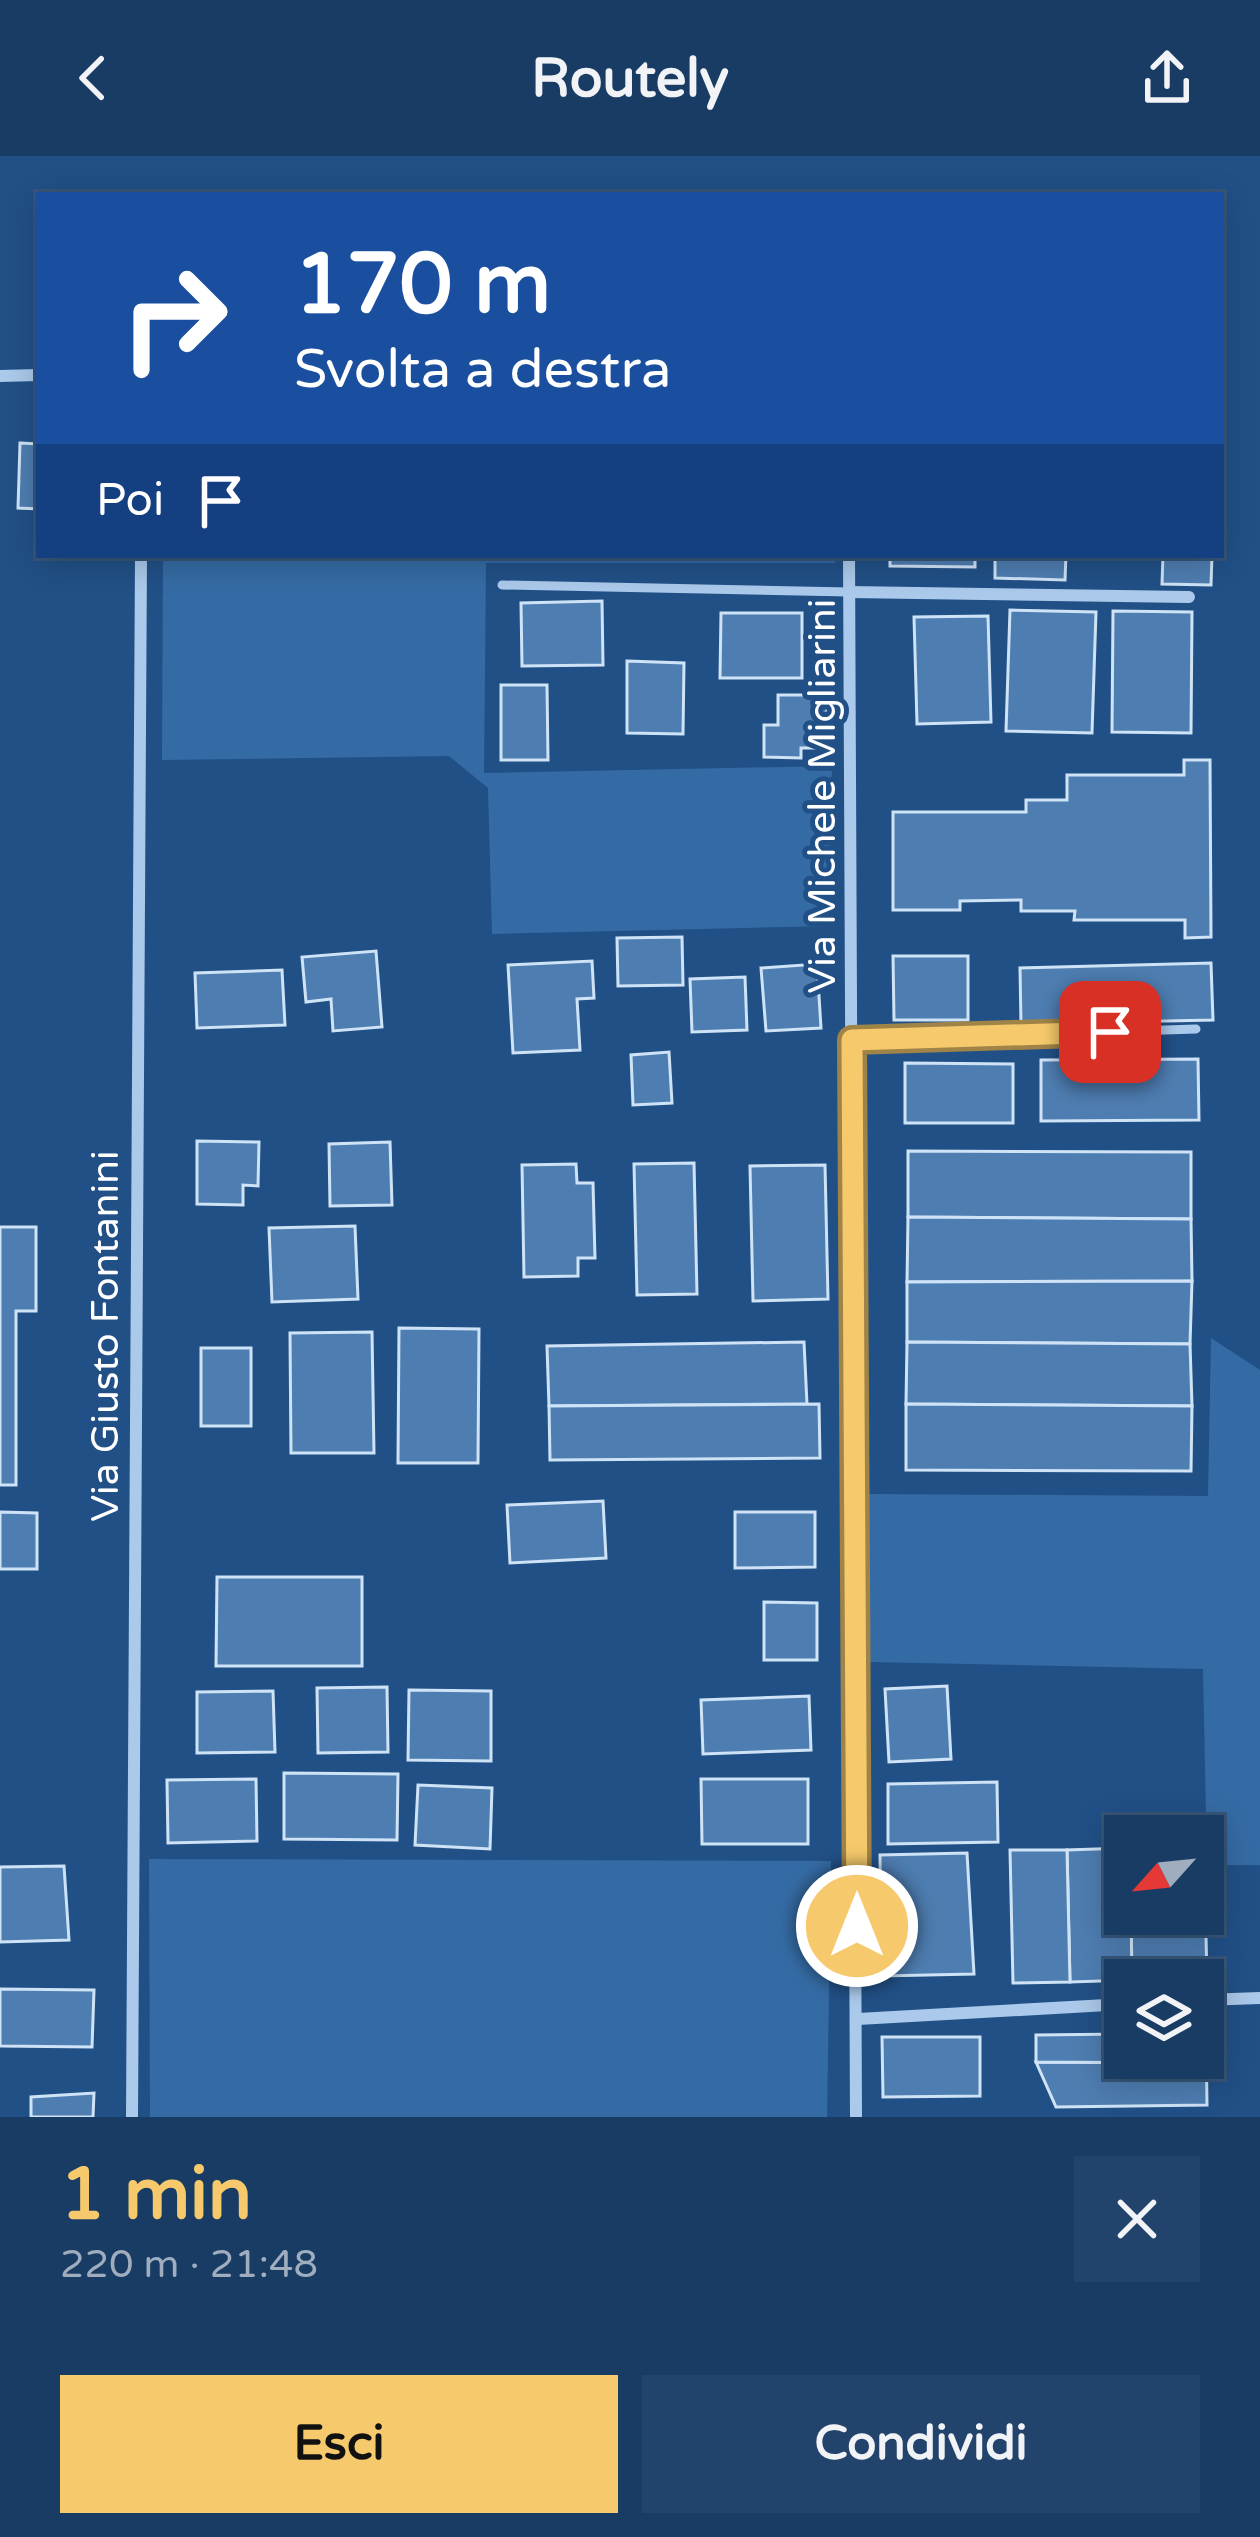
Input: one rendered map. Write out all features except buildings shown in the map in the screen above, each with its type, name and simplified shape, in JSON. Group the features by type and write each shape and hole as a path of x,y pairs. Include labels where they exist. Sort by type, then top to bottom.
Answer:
{"street":[{"path":"0,376 36,375"},
{"name":"Via Giusto Fontanini","path":"132,2117 141,558"},
{"name":"Via Michele Migliarini","path":"849,558 856,2117"},
{"path":"849,592 1189,597"},
{"path":"1224,1999 1260,1998"},
{"path":"858,2019 1104,2005"}],"lane":[{"path":"502,585 849,592"},
{"path":"852,1040 1196,1029"}],"shaded area":[{"path":"163,558 834,558 835,563 486,563 484,773 832,766 828,926 492,934 488,788 449,756 162,760"},
{"path":"1211,1338 1260,1370 1260,1865 1224,1865 1224,1815 1206,1815 1203,1669 870,1662 867,1494 1208,1496"},
{"path":"149,1859 831,1861 827,2117 150,2117"}],"route":[{"path":"857,1926 852,1040 1110,1032"}]}
